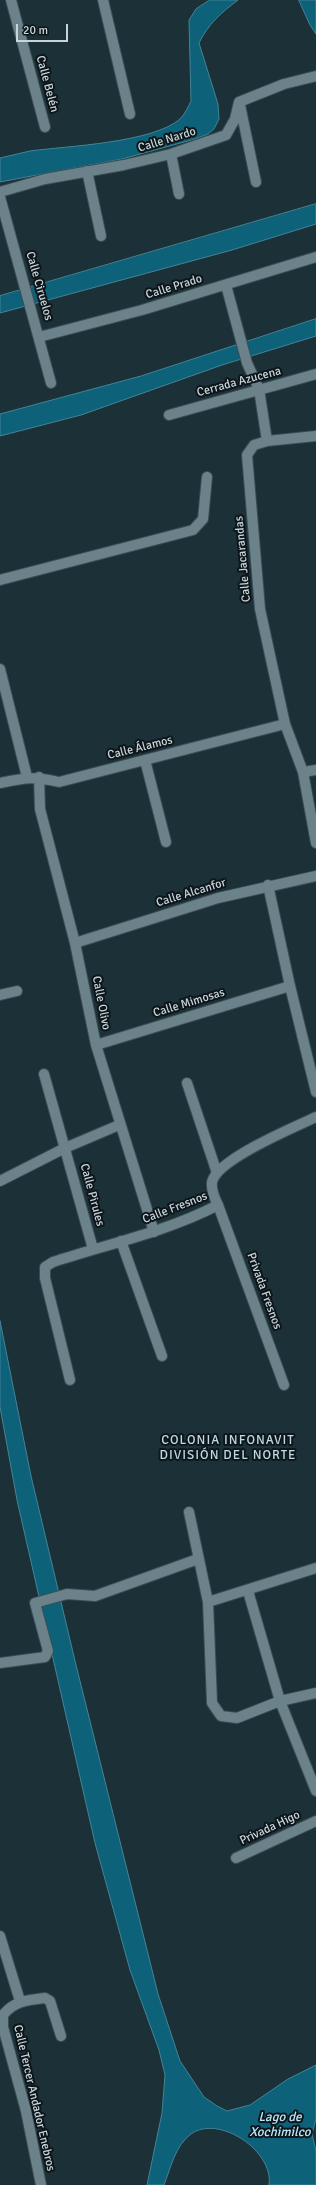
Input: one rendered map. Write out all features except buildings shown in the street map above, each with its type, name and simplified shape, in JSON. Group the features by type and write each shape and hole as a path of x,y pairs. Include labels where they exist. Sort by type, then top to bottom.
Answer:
{"street":[{"name":"Calle Belén","path":"11,0 45,128"},
{"path":"103,0 130,114"},
{"path":"256,182 239,102 284,84 316,76"},
{"name":"Calle Nardo","path":"0,192 45,179 124,165 170,154 226,135 235,119 239,102"},
{"path":"170,154 179,194"},
{"path":"87,171 101,236"},
{"name":"Calle Ciruelos","path":"0,197 24,279 51,383"},
{"name":"Calle Prado","path":"39,337 226,285 316,258"},
{"path":"226,285 247,364 259,389 267,441 316,436"},
{"name":"Cerrada Azucena","path":"169,415 316,374"},
{"name":"Calle Jacarandas","path":"267,441 254,445 247,455 260,609 285,724 303,772 316,843"},
{"path":"0,580 193,530 203,519 207,477"},
{"path":"0,669 27,777"},
{"name":"Calle Álamos","path":"0,783 27,777 39,777 59,782 285,724"},
{"path":"145,760 166,842"},
{"path":"303,772 316,770"},
{"name":"Calle Olivo","path":"39,777 40,809 75,943 96,1044 119,1125 154,1232"},
{"name":"Calle Alcanfor","path":"75,943 218,898 316,876"},
{"path":"268,886 290,986 315,1080 316,1092"},
{"name":"Calle Mimosas","path":"96,1044 290,986"},
{"path":"0,995 16,992"},
{"name":"Calle Pirules","path":"44,1074 93,1249"},
{"path":"187,1083 217,1174 256,1146 316,1117"},
{"path":"0,1181 65,1148 119,1125"},
{"name":"Calle Fresnos","path":"70,1380 45,1278 46,1267 53,1262 93,1249 154,1232 197,1216 218,1205 213,1194 212,1182 217,1174"},
{"name":"Privada Fresnos","path":"218,1205 284,1385"},
{"path":"121,1241 162,1356"},
{"path":"188,1512 208,1602 212,1703 222,1716 237,1718 280,1701 316,1693"},
{"path":"0,1662 45,1657 48,1651 35,1602 67,1594 100,1595 198,1559"},
{"path":"208,1602 316,1568"},
{"path":"248,1590 280,1701 316,1790"},
{"name":"Privada Higo","path":"236,1858 316,1821"},
{"path":"0,1936 20,2002 45,1998 50,2000 61,2036"},
{"name":"Calle Tercer Andador Enebros","path":"20,2002 9,2007 3,2015 3,2026 26,2111 41,2185"}],"water":[{"path":"210,0 238,0 216,19 199,43 218,104 219,119 214,129 208,134 195,139 122,159 0,182 0,158 30,151 86,145 130,138 167,127 180,119 191,101 189,20 196,9"},
{"path":"299,0 316,0 316,34 310,25"},
{"path":"316,204 316,224 232,250 0,313 0,296"},
{"path":"316,319 316,336 222,365 81,415 0,436 0,414 141,376"},
{"name":"Lago de Xochimilco","path":"0,1321 31,1476 76,1665 158,1994 180,2061 204,2097 227,2111 250,2105 288,2079 316,2065 316,2119 312,2134 316,2151 316,2185 269,2185 268,2172 263,2160 254,2149 242,2139 229,2132 216,2129 203,2129 191,2134 181,2144 171,2164 164,2185 147,2185 162,2113 165,2075 159,2050 130,1970 95,1843 17,1500 0,1407"}],"district":[{"name":"COLONIA INFONAVIT DIVISIÓN DEL NORTE","path":"228,1448"}]}
